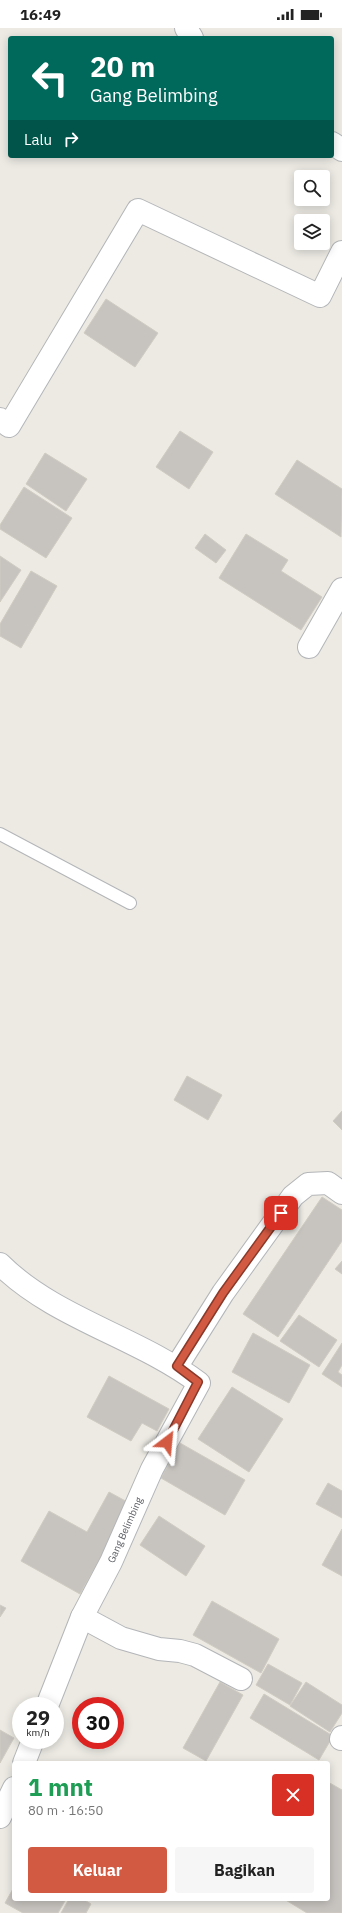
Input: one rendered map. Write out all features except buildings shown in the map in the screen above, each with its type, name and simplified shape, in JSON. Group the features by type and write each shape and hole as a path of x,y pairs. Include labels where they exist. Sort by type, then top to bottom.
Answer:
{"street":[{"path":"334,144 342,150"},
{"path":"0,419 9,426 138,210 320,296 342,252"},
{"path":"309,647 342,589"},
{"path":"0,1264 14,1278 60,1307 177,1366 223,1293 293,1196 308,1184 328,1183 342,1193"},
{"name":"Gang Belimbing","path":"51,1697 82,1618 111,1562 152,1469 198,1382 177,1366"},
{"path":"82,1618 121,1638 159,1649 180,1650 194,1655 241,1679"},
{"path":"25,1761 29,1749"},
{"path":"0,1817 8,1792"}],"lane":[{"path":"0,834 130,903"}],"route":[{"path":"167,1442 198,1382 177,1366 223,1293 281,1213"}]}
